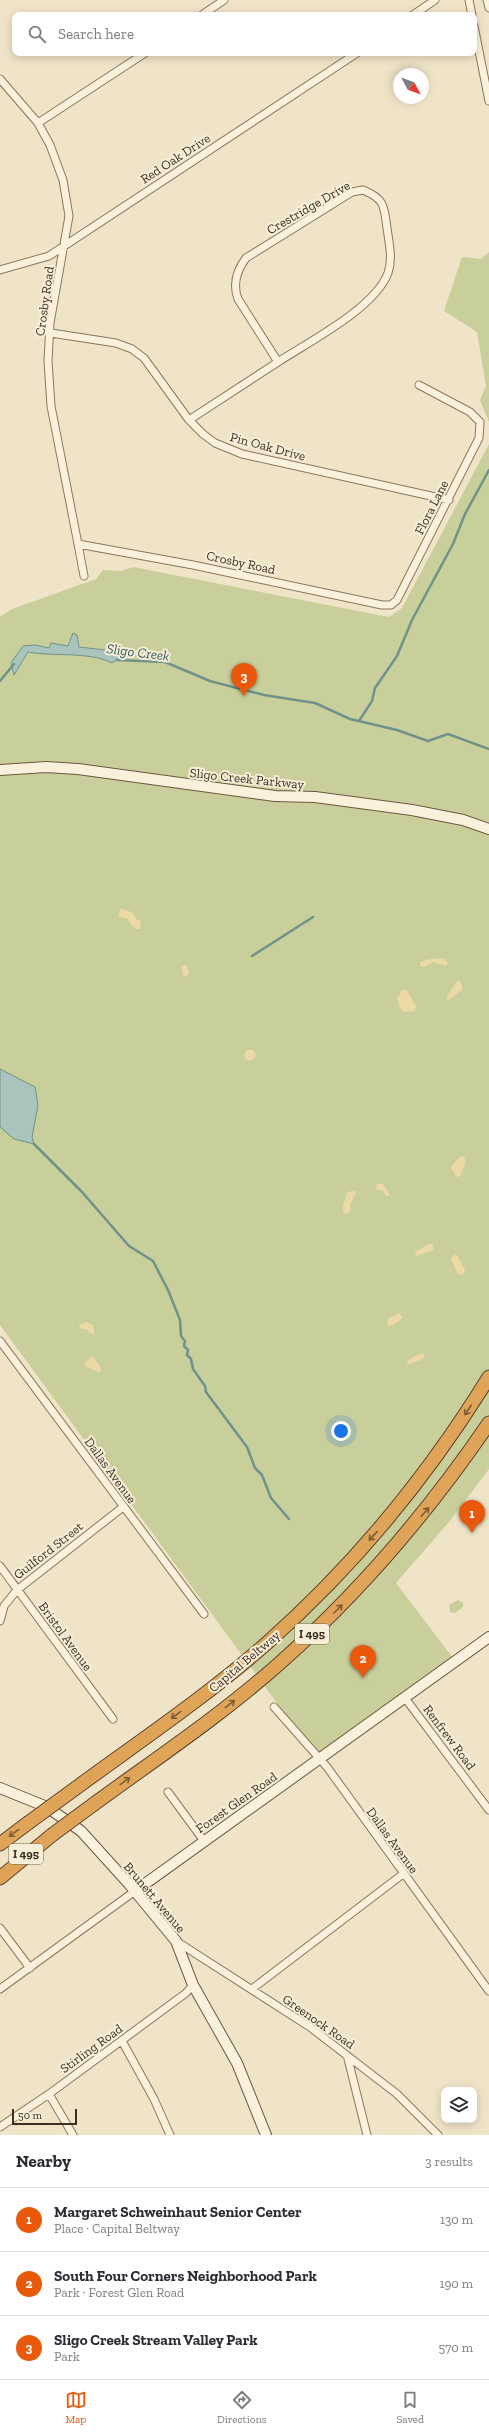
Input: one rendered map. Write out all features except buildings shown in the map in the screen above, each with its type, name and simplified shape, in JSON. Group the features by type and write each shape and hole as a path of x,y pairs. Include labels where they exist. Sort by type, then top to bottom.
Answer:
{"highway":[{"name":"Capital Beltway","path":"0,1844 219,1683 266,1644 339,1574 410,1492 469,1410 489,1377"},
{"name":"Capital Beltway","path":"0,1873 233,1702 316,1630 356,1591 395,1547 455,1472 489,1423"},
{"path":"0,1878 52,1835"}],"street":[{"path":"206,12 224,0"},
{"path":"417,12 435,0"},
{"path":"469,0 471,12"},
{"path":"487,0 489,8"},
{"path":"477,41 489,101"},
{"path":"38,123 140,56"},
{"name":"Red Oak Drive","path":"0,270 49,256 352,56"},
{"name":"Crosby Road","path":"0,79 38,123 50,145 63,180 69,216 50,323 51,333 48,361 51,406 84,576"},
{"name":"Crestridge Drive","path":"189,420 278,362 363,306 378,291 388,272 391,255 384,207 380,199 373,194 363,190 352,192 246,258 237,269 235,291 238,299 278,362"},
{"name":"Pin Oak Drive","path":"51,333 116,343 132,349 144,358 189,420 215,443 242,454 449,500"},
{"name":"Flora Lane","path":"397,600 449,500 479,438 480,422 470,412 419,385"},
{"name":"Crosby Road","path":"78,544 193,564 382,605 391,605 397,600"},
{"name":"Sligo Creek Parkway","path":"0,770 46,767 275,796 315,798 412,810 463,820 489,829"},
{"name":"Dallas Avenue","path":"0,1341 204,1614"},
{"name":"Guilford Street","path":"0,1621 4,1606 18,1590 123,1507"},
{"name":"Bristol Avenue","path":"0,1566 113,1720"},
{"name":"Forest Glen Road","path":"0,1989 204,1840 489,1638"},
{"name":"Renfrew Road","path":"405,1698 489,1810"},
{"name":"Dallas Avenue","path":"274,1708 326,1767 489,1991"},
{"name":"Brunett Avenue","path":"0,1788 47,1807 63,1817 81,1832 135,1891 176,1941 194,1985 236,2063 266,2135"},
{"path":"168,1792 204,1840"},
{"path":"252,1989 403,1874"},
{"path":"0,1928 30,1968"},
{"name":"Greenock Road","path":"176,1941 310,2027 397,2094 438,2135"},
{"name":"Stirling Road","path":"0,2127 49,2094 122,2041 186,1993 194,1985"},
{"path":"122,2041 154,2098 170,2135"},
{"path":"347,2055 367,2135"},
{"path":"49,2094 73,2135"}],"green space":[{"path":"489,252 489,422 480,400 486,386 477,332 444,311 462,257 481,259"},
{"path":"489,444 489,1469 449,1522 396,1583 453,1658 318,1759 0,1325 0,617 12,609 96,579 103,570 122,571 133,567 389,617 402,608"},
{"path":"458,1600 463,1603 463,1607 455,1613 450,1612 449,1605"}],"sand":[{"path":"121,908 133,913 136,919 141,921 140,929 135,929 127,919 118,916"},
{"path":"442,958 448,962 446,966 433,962 424,967 420,966 420,962 425,960"},
{"path":"186,964 189,973 187,977 183,975 181,967"},
{"path":"458,980 462,984 462,990 447,1001 447,996"},
{"path":"402,990 407,990 416,1007 414,1011 404,1012 400,1008 397,998"},
{"path":"250,1049 254,1051 256,1055 254,1059 250,1061 246,1059 244,1055 246,1051"},
{"path":"460,1156 465,1157 466,1161 460,1176 456,1177 451,1167"},
{"path":"377,1184 383,1184 390,1195 386,1196 383,1191 376,1189"},
{"path":"354,1190 356,1193 350,1205 350,1212 345,1214 342,1209 347,1193"},
{"path":"430,1243 434,1245 433,1250 416,1256 415,1252"},
{"path":"454,1254 457,1255 465,1270 463,1275 458,1274 451,1259"},
{"path":"399,1313 403,1318 392,1326 387,1325 388,1319"},
{"path":"86,1322 93,1325 95,1335 89,1333 88,1330 80,1328 79,1325"},
{"path":"422,1353 425,1356 423,1359 407,1365 408,1360"},
{"path":"93,1356 101,1368 100,1373 85,1366 85,1362"}],"water":[{"path":"73,633 77,635 79,647 114,651 123,656 112,663 93,657 28,652 14,675 11,663 23,646 35,645 49,648 51,643 68,646"},
{"path":"0,1069 35,1087 38,1105 32,1137 34,1144 14,1139 0,1127"}],"waterway":[{"path":"359,721 372,701 375,688 397,656 412,620 453,544 465,514 489,470"},
{"name":"Sligo Creek","path":"117,660 165,662 210,681 264,695 315,703 350,719 397,730 428,741 448,734 489,749"},
{"name":"Sligo Creek","path":"0,681 14,664"},
{"path":"252,956 313,917"},
{"path":"34,1144 82,1192 129,1246 153,1261 168,1290 180,1320 181,1336 185,1341 184,1346 188,1350 187,1355 191,1359 193,1369 205,1386 206,1392 247,1447 255,1468 262,1475 271,1498 289,1519"}],"place":[{"name":"Sligo Creek Stream Valley Park","path":"244,696"},
{"name":"Margaret Schweinhaut Senior Center","path":"472,1533"},
{"name":"South Four Corners Neighborhood Park","path":"363,1678"}]}
